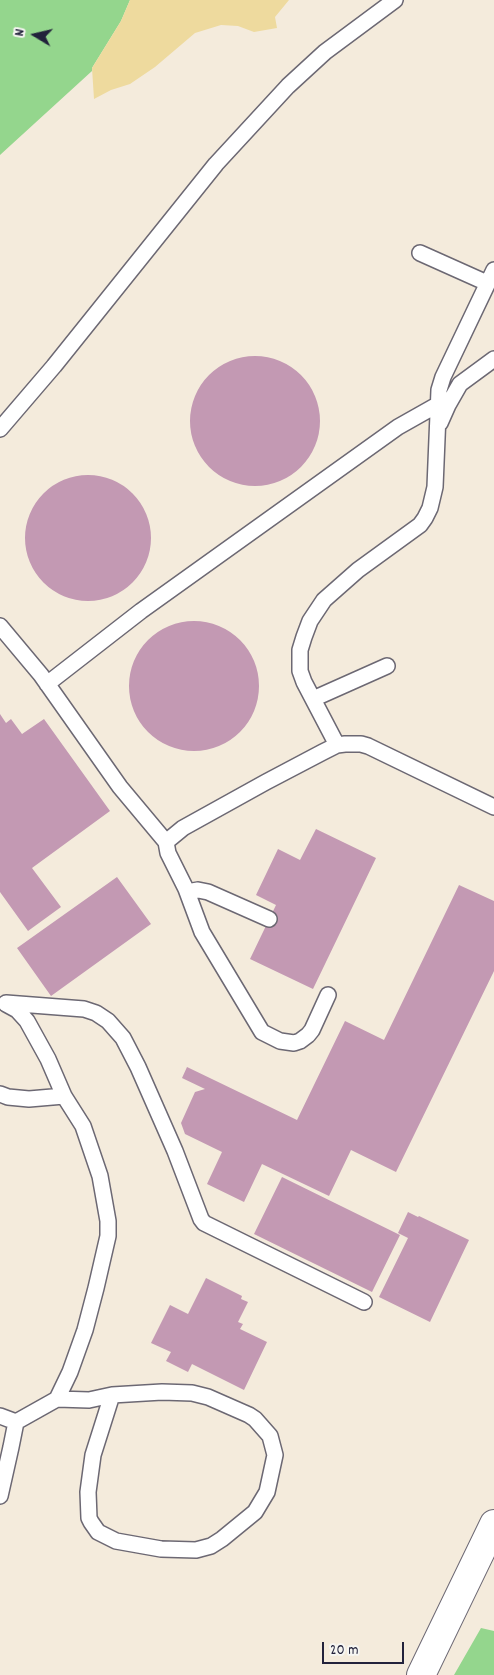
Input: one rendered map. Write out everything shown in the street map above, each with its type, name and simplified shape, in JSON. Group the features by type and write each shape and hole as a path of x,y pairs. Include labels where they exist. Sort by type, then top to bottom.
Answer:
{"street":[{"path":"421,1675 494,1524"}],"lane":[{"path":"0,429 54,366 216,164 288,86 325,52 395,0"},
{"path":"337,745 300,671 300,650 310,621 324,600 358,570 420,525 425,518 430,508 435,488 437,405 442,377 491,277 420,253"},
{"path":"437,431 448,405 460,384 494,359"},
{"path":"47,684 141,612 398,426 437,405"},
{"path":"0,626 47,684 120,786 166,842 168,854 187,892 202,932 262,1032 280,1041 294,1043 300,1041 312,1030 328,995"},
{"path":"313,699 387,666"},
{"path":"166,842 183,828 266,782 337,745 354,743 368,746 494,807"},
{"path":"187,892 198,890 208,892 269,920"},
{"path":"3,1003 17,1010 27,1021 48,1059 64,1096 83,1126 100,1176 108,1227 108,1236 86,1330 76,1358 57,1399"},
{"path":"3,1003 84,1010 96,1013 113,1025 123,1038 138,1067 175,1151 204,1224 364,1302"},
{"path":"0,1094 8,1097 29,1099 64,1096"},
{"path":"0,1496 16,1422 57,1399 89,1400 112,1395 162,1392 192,1393 208,1397 242,1411 255,1419 270,1436 275,1455 267,1492 255,1512 222,1539 211,1546 196,1550 161,1549 116,1541 98,1532 89,1518 88,1492 94,1455 112,1395"},
{"path":"0,1416 16,1422"}],"green space":[{"path":"0,0 130,0 121,21 92,68 92,71 0,155"},
{"path":"481,1628 494,1631 494,1675 454,1675"}],"sand":[{"path":"130,0 289,0 275,17 277,28 254,32 238,26 221,25 195,33 155,67 130,84 111,90 94,99 92,68 121,21"}],"building":[{"path":"255,356 280,361 301,375 315,396 320,421 315,446 301,467 280,481 255,486 230,481 209,467 195,446 190,421 195,396 209,375 230,361"},
{"path":"88,475 112,480 132,494 146,514 151,538 146,562 132,582 112,596 88,601 64,596 44,582 30,562 25,538 30,514 44,494 64,480"},
{"path":"194,621 219,626 240,640 254,661 259,686 254,711 240,732 219,746 194,751 169,746 148,732 134,711 129,686 134,661 148,640 169,626"},
{"path":"0,714 6,723 11,719 22,734 44,719 110,811 32,868 61,907 28,931 0,892"},
{"path":"316,829 376,858 313,989 250,959 276,905 256,895 278,849 300,860"},
{"path":"117,877 151,924 51,996 17,948"},
{"path":"459,885 494,901 494,971 396,1172 351,1150 329,1196 262,1164 244,1202 207,1184 222,1152 185,1134 181,1123 195,1092 205,1089 182,1078 187,1067 297,1120 345,1021 384,1040"},
{"path":"282,1177 400,1235 372,1292 254,1234"},
{"path":"408,1212 469,1240 430,1322 379,1297 408,1238 398,1233"},
{"path":"206,1278 242,1296 241,1299 248,1302 238,1322 243,1324 240,1329 267,1342 244,1390 192,1364 188,1372 166,1361 171,1352 151,1343 170,1305 188,1314"}]}
